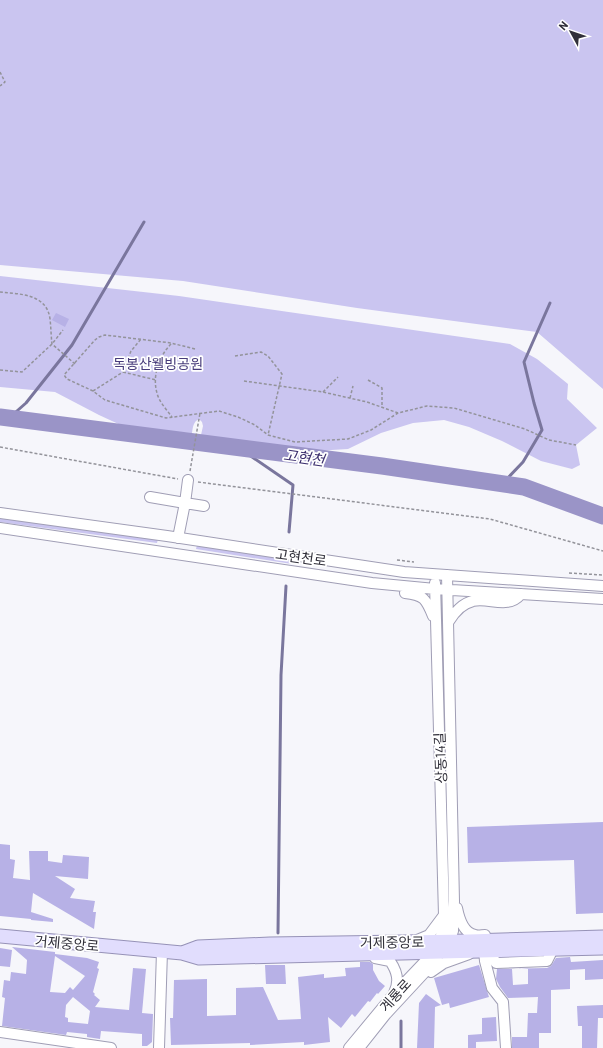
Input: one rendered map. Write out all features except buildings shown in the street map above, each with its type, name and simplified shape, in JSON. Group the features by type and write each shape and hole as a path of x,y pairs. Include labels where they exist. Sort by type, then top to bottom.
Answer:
{"main road":[{"name":"거제중앙로","path":"0,936 182,953 199,958 366,954 531,939 603,937"},
{"name":"거제중앙로","path":"182,953 198,947 270,944 414,942 483,951 603,948"}],"street":[{"path":"178,538 188,480"},
{"path":"150,497 204,506"},
{"name":"고현천로","path":"0,513 404,572 603,586"},
{"name":"고현천로","path":"0,528 372,583 448,590 603,599"},
{"name":"상동14길","path":"435,575 444,915 442,946"},
{"name":"상동14길","path":"442,946 453,931 454,901 452,873 449,621 447,575"},
{"path":"372,583 381,590 417,594 422,596 428,603 436,620"},
{"path":"449,621 459,609 473,601 511,602 521,594"},
{"path":"454,901 459,919 467,930 475,935 503,935 531,939"},
{"path":"414,942 429,935 444,915"},
{"name":"계룡로","path":"348,1048 393,995 442,946"},
{"name":"계룡로","path":"359,1048 442,946"},
{"path":"159,1048 162,951"},
{"path":"386,1014 434,969 444,962 483,951 484,961 492,988 503,1002 506,1048"},
{"path":"366,954 371,958 390,961 396,969 398,977 393,995"},
{"path":"0,1032 111,1048"}],"path":[{"path":"0,72 5,82 0,86"},
{"path":"0,292 28,295 39,299 48,308 52,344 75,364"},
{"path":"0,370 22,372 52,344 63,330"},
{"path":"195,349 171,343 104,335 99,337 64,375 67,379 93,391 105,400 166,418 218,411 238,417 255,425 268,435 295,442 348,439 371,430 398,413 427,406 454,408 525,429 548,440 576,445"},
{"path":"93,391 123,372 131,351 141,339"},
{"path":"171,343 164,351 158,364 156,380 157,393 164,408 172,417"},
{"path":"235,356 260,352 268,356 282,374 268,435"},
{"path":"123,372 156,380"},
{"path":"323,392 338,377"},
{"path":"368,380 382,388 382,408"},
{"path":"244,381 323,392 367,402 398,413"},
{"path":"350,398 353,386"},
{"path":"188,480 200,413"},
{"path":"0,447 188,480 286,494 490,519 603,551"},
{"path":"390,560 420,563"},
{"path":"565,573 603,575"}],"green space":[{"path":"0,0 603,0 603,389 537,332 357,308 183,281 0,265"},
{"name":"독봉산웰빙공원","path":"0,276 179,296 510,344 537,359 568,384 567,399 597,428 576,445 580,465 572,469 541,461 502,441 469,427 444,420 413,423 381,433 348,449 315,451 284,448 257,442 243,444 201,435 203,426 199,419 194,423 192,433 155,432 125,427 55,392 0,387"},
{"path":"0,517 158,539 157,543 0,522"},
{"path":"197,545 293,560 292,564 196,549"}],"waterway":[{"path":"9,418 26,403 72,345 144,222"},
{"path":"502,484 523,462 542,430 524,362 550,303"},
{"name":"고현천","path":"0,417 382,466 524,487 603,516"},
{"path":"239,448 293,485 289,532"},
{"path":"278,933 281,675 286,586"},
{"path":"401,1021 401,1048"}]}
